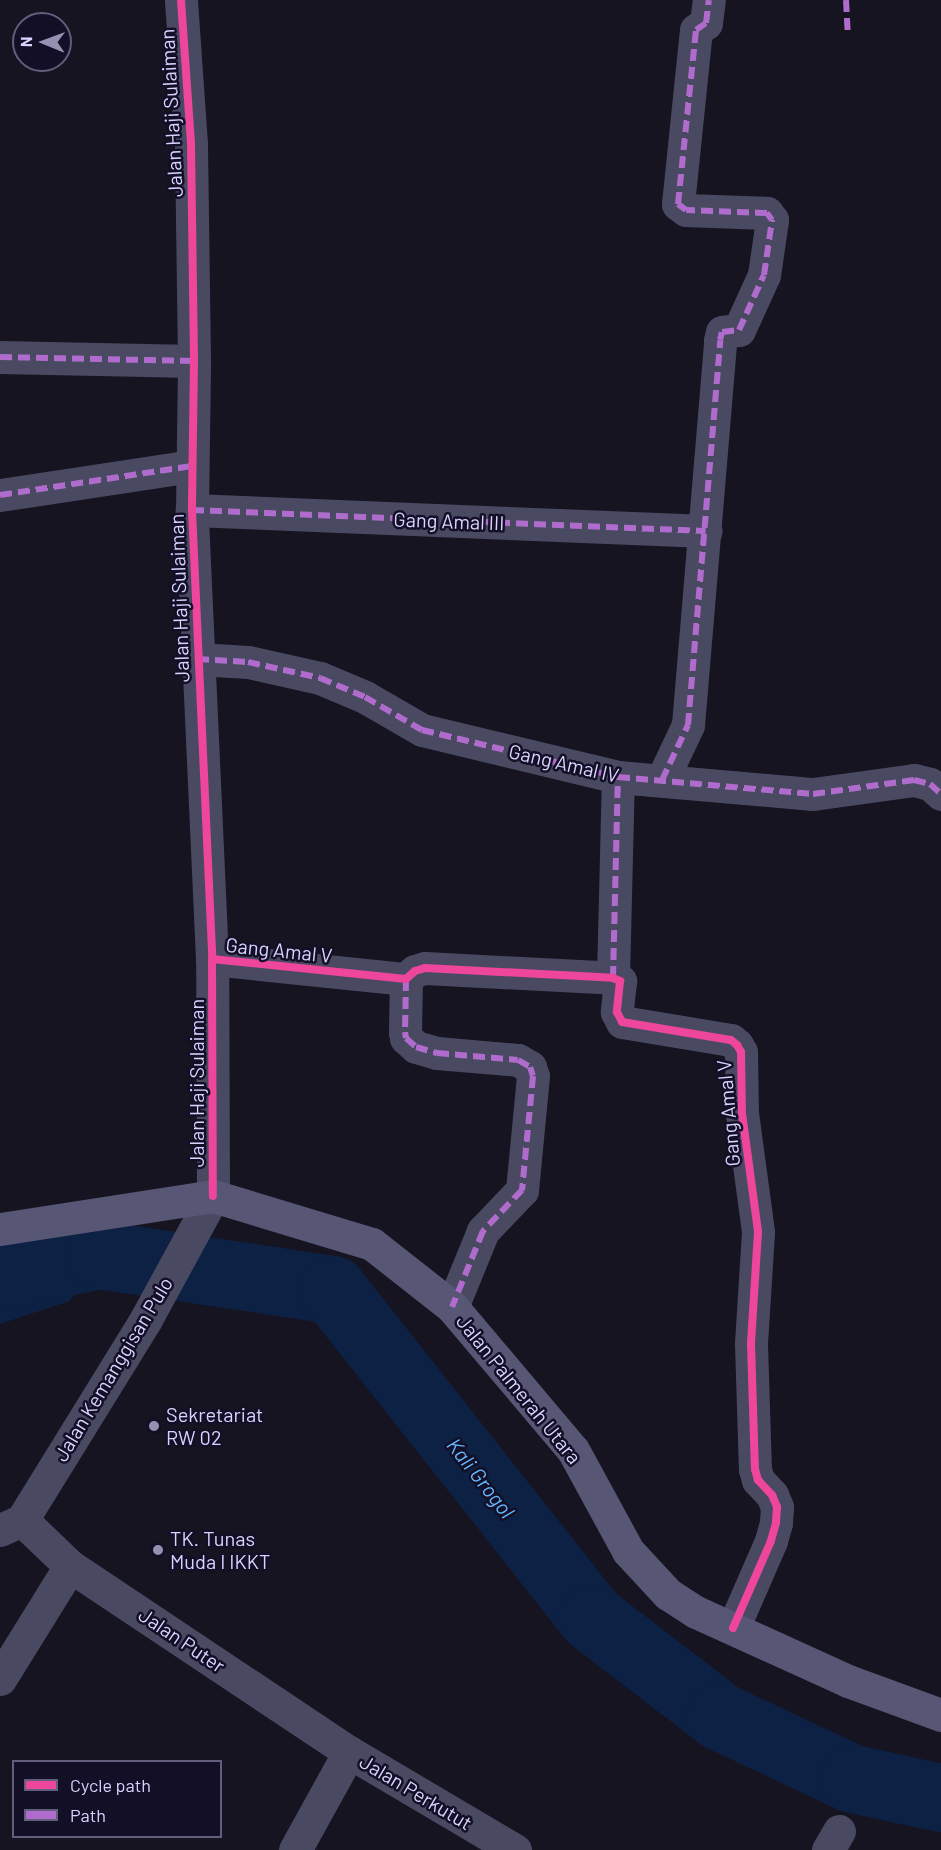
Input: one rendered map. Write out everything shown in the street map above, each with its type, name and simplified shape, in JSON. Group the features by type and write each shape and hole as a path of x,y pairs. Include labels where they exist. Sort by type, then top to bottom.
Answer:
{"street":[{"name":"Jalan Haji Sulaiman","path":"181,0 192,144 194,361 192,510 212,959 208,1205"},
{"path":"662,780 688,725 706,531 720,340 722,332 739,330 765,275 772,220 767,213 686,210 678,204 696,30 707,20 709,0"},
{"path":"0,357 194,361"},
{"path":"0,495 192,466"},
{"name":"Gang Amal III","path":"192,510 706,531"},
{"name":"Gang Amal IV","path":"197,659 248,662 320,678 365,697 422,730 618,777 813,794 914,780 930,784 941,794"},
{"path":"613,978 618,777"},
{"name":"Gang Amal V","path":"212,959 406,979 415,971 425,968 613,978 620,981 617,1012 622,1022 731,1040 741,1052 742,1113 758,1232 751,1344 755,1469 758,1480 772,1495 777,1507 771,1541 733,1629"},
{"path":"406,979 405,1032 406,1038 416,1047 437,1053 518,1060 531,1067 533,1076 522,1190 483,1231 452,1307"},
{"path":"0,1229 208,1205"},
{"name":"Jalan Palmerah Utara","path":"208,1205 372,1244 452,1307 573,1450 628,1551 668,1594 696,1612 848,1681 941,1715"},
{"name":"Jalan Kemanggisan Pulo","path":"11,1525 146,1319 208,1205"},
{"name":"Jalan Puter","path":"11,1525 349,1752"},
{"path":"0,1679 70,1566"},
{"path":"295,1850 349,1752"},
{"name":"Jalan Perkutut","path":"349,1752 515,1850"}],"water":[{"path":"122,1218 70,1301 0,1324 0,1246"}],"waterway":[{"name":"Kali Grogol","path":"0,1277 99,1255 333,1290 592,1618 721,1717 853,1779 941,1798"}],"marked path":[{"path":"662,780 688,725 720,340 722,332 739,330 764,275 772,220 767,213 686,210 678,204 696,30 706,23 709,0"},
{"path":"846,0 848,36"},
{"path":"0,357 194,361"},
{"path":"0,495 192,466"},
{"path":"192,510 706,531"},
{"path":"197,659 248,662 320,678 365,697 422,730 618,777 813,794 914,780 930,784 941,794"},
{"path":"613,978 618,777"},
{"path":"406,979 405,1032 406,1038 416,1047 437,1053 518,1060 530,1067 533,1076 522,1190 483,1231 452,1307"}],"cycle path":[{"path":"181,0 191,144 194,361 192,510 212,959 213,1196"},
{"path":"212,959 406,979 415,971 425,968 613,978 620,981 617,1012 622,1022 731,1040 737,1045 741,1052 742,1113 758,1232 751,1344 755,1469 758,1480 772,1495 777,1507 771,1541 733,1628"}],"place":[{"name":"Sekretariat RW 02","path":"154,1426"},
{"name":"TK. Tunas Muda I IKKT","path":"158,1550"}]}
